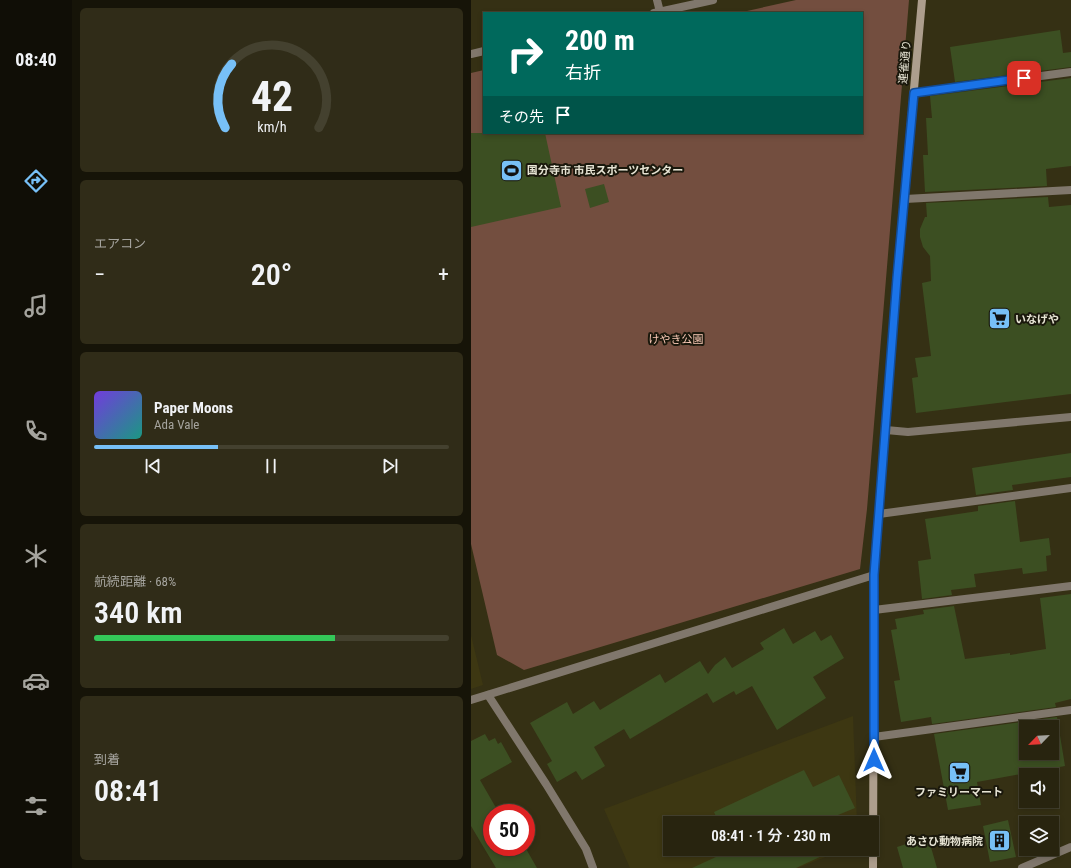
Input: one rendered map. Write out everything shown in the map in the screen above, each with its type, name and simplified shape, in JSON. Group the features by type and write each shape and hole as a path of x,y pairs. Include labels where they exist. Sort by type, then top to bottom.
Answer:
{"main road":[{"name":"連雀通り","path":"873,868 874,575 897,278 922,0"}],"street":[{"path":"657,0 657,12 713,0"},
{"path":"471,54 483,51"},
{"path":"914,93 1071,72"},
{"path":"905,199 1071,190"},
{"path":"886,430 908,432 1071,417"},
{"path":"879,514 1071,488"},
{"path":"471,700 874,575"},
{"path":"874,610 1071,586"},
{"path":"488,695 586,849 593,868"},
{"path":"874,736 1071,710"},
{"path":"1022,868 1071,847"}],"shaded area":[{"path":"471,635 483,685 471,689"},
{"path":"853,716 857,816 663,816 663,856 828,856 798,868 630,868 604,809"}],"green space":[{"name":"けやき公園","path":"796,0 909,0 867,509 860,569 524,670 497,655 471,544 471,73 483,70 483,134 863,134 863,12 742,12"}],"building":[{"path":"1060,30 1063,53 1071,52 1071,67 955,82 950,47"},
{"path":"1071,78 1071,166 1046,169 1047,186 925,192 923,155 928,155 926,118 932,118 930,96"},
{"name":"国分寺市 市民スポーツセンター","path":"471,133 545,134 561,207 471,227"},
{"path":"604,184 609,202 590,208 585,189"},
{"name":"いなげや","path":"1048,197 1049,207 1071,205 1071,394 916,413 912,378 918,377 915,358 931,356 922,283 931,281 930,256 923,247 920,237 920,229 925,217 927,217 926,203"},
{"path":"1071,453 1071,477 1012,485 1013,490 976,495 972,468"},
{"path":"1015,501 1020,542 1049,538 1051,555 1046,556 1047,571 1023,574 1022,568 974,574 976,587 951,590 952,595 922,599 918,561 931,559 925,519 978,511 978,506"},
{"path":"1071,594 1071,699 1055,703 1056,707 932,724 931,717 901,722 894,681 900,680 891,630 897,629 895,619 924,614 923,610 954,606 965,659 1010,653 1010,655 1046,649 1040,598"},
{"path":"784,628 793,644 815,631 821,641 831,635 844,658 813,677 826,698 777,730 752,686 736,695 734,691 713,703 707,693 630,739 624,729 594,747 605,766 582,780 576,771 557,782 547,764 552,761 530,723 567,702 573,714 594,701 600,710 660,674 665,683 700,661 708,674 715,665 725,657 732,668 764,649 760,643"},
{"path":"1057,717 1057,720 1035,720"},
{"path":"1019,722 1019,760 1059,760 1059,729 1065,766 1054,768 1019,768 1019,774 977,782 981,805 948,810 934,734"},
{"path":"485,734 489,741 495,738 498,744 501,742 512,762 480,780 494,804 483,804 483,846 471,826 471,741"},
{"path":"804,770 813,787 839,775 855,808 838,816 716,816 714,812"},
{"name":"あさひ動物病院","path":"1008,820 1016,857 990,862 983,826"},
{"path":"928,837 937,868 903,868 897,847"},
{"path":"489,856 530,856 537,868 496,868"},
{"path":"718,856 822,856 796,868 692,868"}],"place":[{"name":"国分寺市 市民スポーツセンター","path":"512,170"},
{"name":"いなげや","path":"999,319"},
{"name":"ファミリーマート","path":"959,772"},
{"name":"あさひ動物病院","path":"999,841"}],"route":[{"path":"874,760 874,575 897,278 914,93 1024,78"}]}
